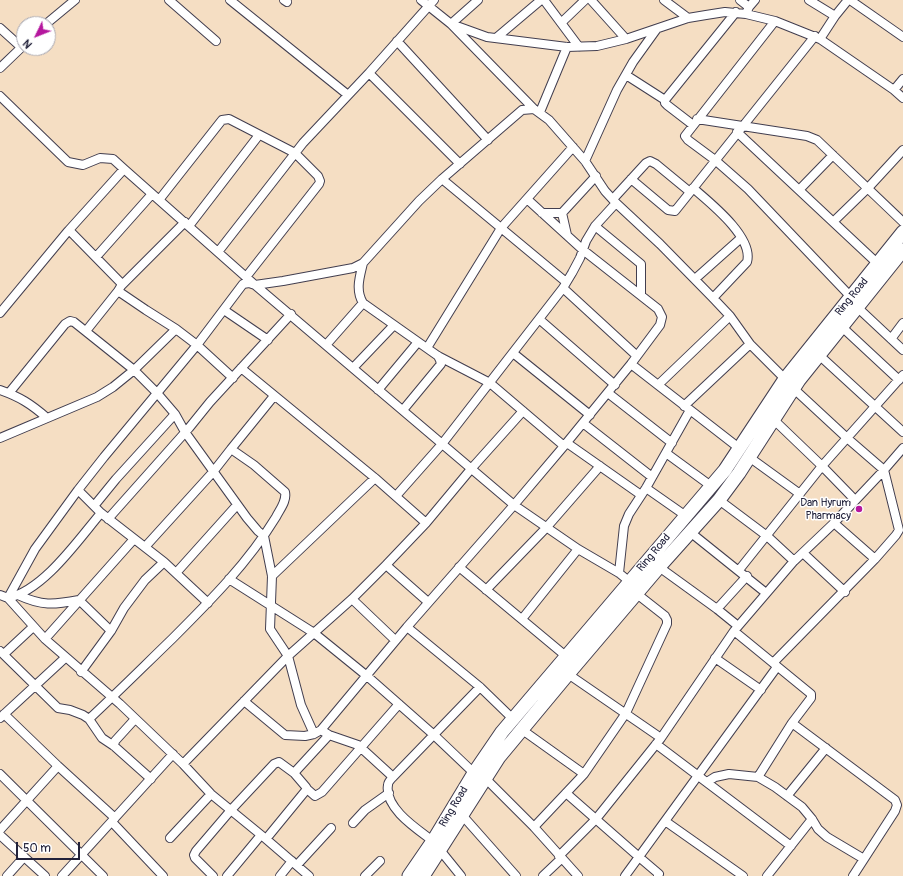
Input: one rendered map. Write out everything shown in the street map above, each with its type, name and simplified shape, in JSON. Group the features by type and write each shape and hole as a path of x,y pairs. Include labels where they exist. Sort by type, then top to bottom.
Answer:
{"main road":[{"name":"Ring Road","path":"423,876 436,846 480,776 517,724 567,657 630,582 725,470 744,452 773,420 789,384 818,355 842,327 854,302 878,264 903,232"},
{"name":"Ring Road","path":"517,724 568,674 659,567 719,500 739,474 744,452 789,384 854,302 903,250"},
{"name":"Ring Road","path":"409,876 462,815 480,776"}],"street":[{"path":"56,16 75,0"},
{"path":"169,0 216,41"},
{"path":"230,0 348,95"},
{"path":"421,0 431,3 537,111 549,120 585,160 614,201 714,298 730,316 750,344 789,384 846,438 884,470 899,530 896,536 845,592 775,665 761,690 625,876"},
{"path":"451,24 478,0"},
{"path":"496,38 542,0 579,47"},
{"path":"561,23 585,0"},
{"path":"591,0 626,39"},
{"path":"664,0 688,18"},
{"path":"740,0 748,11"},
{"path":"748,11 755,0"},
{"path":"810,0 834,16"},
{"path":"632,179 668,210 675,211 739,129 849,0 903,37"},
{"path":"218,252 295,153 431,3"},
{"path":"451,24 487,37 567,47 579,47 597,46 626,39 688,18 725,12 748,11 817,37 894,90 903,98"},
{"path":"665,100 736,12"},
{"path":"775,21 685,136 748,189 854,302 903,350"},
{"path":"0,28 16,41"},
{"path":"585,160 617,90 656,30"},
{"path":"397,41 488,140"},
{"path":"537,111 567,47"},
{"path":"0,68 16,53"},
{"path":"369,73 460,164"},
{"path":"626,75 665,100 667,105 695,122 739,129 808,136 817,140 903,222"},
{"path":"894,90 903,79"},
{"path":"0,96 68,162 83,165 100,158 114,159 246,277 514,505 578,550 619,573 630,582"},
{"path":"4,596 35,549 78,490 197,345 243,284 282,281 353,268 362,263 419,201 442,179 522,110 537,111"},
{"path":"159,200 222,120 229,119 295,153 318,176 320,181 319,184 246,277"},
{"path":"739,129 799,190 878,264"},
{"path":"86,331 120,288 187,224 259,135"},
{"path":"427,348 501,228 573,147"},
{"path":"833,222 868,188 903,150"},
{"path":"799,190 833,155"},
{"path":"396,496 442,444 539,319 564,285 595,226 632,179 646,163 650,161 714,206 735,228 742,238 748,256 747,262 714,298"},
{"path":"0,313 68,231 124,169"},
{"path":"542,213 562,213 596,176"},
{"path":"442,179 501,228 564,285 637,356"},
{"path":"96,256 152,194"},
{"path":"244,701 285,735 305,736 318,732 367,676 395,640 583,424 615,385 660,325 662,317 658,309 583,250 527,199"},
{"path":"562,213 567,235"},
{"path":"595,226 641,264 641,295"},
{"path":"69,230 121,282 120,288"},
{"path":"695,279 742,238"},
{"path":"362,263 358,292 363,303 438,356 490,383 566,444 641,495"},
{"path":"120,288 146,310 176,329 197,345 233,378"},
{"path":"326,345 363,303"},
{"path":"224,310 268,340"},
{"path":"108,519 241,368 291,314"},
{"path":"658,385 730,316"},
{"path":"539,319 615,385"},
{"path":"9,393 65,324 70,321 86,331 134,370 157,393 174,414 213,472 258,531 264,536 272,576 270,630 288,656 301,705 318,732 354,743 361,747 393,777"},
{"path":"891,339 903,323"},
{"path":"353,368 394,324"},
{"path":"739,570 822,466 901,377 842,327"},
{"path":"0,438 97,398 114,387 134,370 176,329"},
{"path":"378,390 418,342"},
{"path":"619,573 624,526 629,514 672,443 687,408 750,344"},
{"path":"513,353 590,415"},
{"path":"818,355 903,432"},
{"path":"403,410 441,364 438,356"},
{"path":"631,364 800,494"},
{"path":"241,368 375,478 426,523"},
{"path":"0,390 21,398 47,418"},
{"path":"608,393 672,443"},
{"path":"145,547 213,472 274,396"},
{"path":"183,764 288,656 352,599 386,565 426,523 524,411"},
{"path":"94,506 174,414"},
{"path":"773,420 822,466 855,500"},
{"path":"583,424 652,477"},
{"path":"543,876 596,819 658,741 736,628 794,561 834,523 903,448"},
{"path":"88,719 112,698 208,603 264,536 284,503 286,497 285,492 254,465 231,449"},
{"path":"666,453 711,486"},
{"path":"486,590 546,528 600,466"},
{"path":"272,576 375,478"},
{"path":"646,488 686,516"},
{"path":"78,490 101,513 164,562 208,603"},
{"path":"719,500 767,536 794,561"},
{"path":"176,573 237,504"},
{"path":"18,595 43,579 64,557 101,513"},
{"path":"834,523 875,559"},
{"path":"690,532 747,576 766,593"},
{"path":"45,639 134,539"},
{"path":"522,619 578,550"},
{"path":"803,553 845,592"},
{"path":"81,672 111,631 124,608 145,580 164,562"},
{"path":"386,565 428,602"},
{"path":"459,567 567,657"},
{"path":"659,567 716,609 775,665 811,694 811,698 792,723 758,777"},
{"path":"716,609 747,576"},
{"path":"229,579 270,606 314,632 367,676 480,776 534,827 578,876"},
{"path":"534,827 584,774 626,713 667,624 665,616 637,594"},
{"path":"4,596 18,595 44,604 59,604 79,600"},
{"path":"4,596 45,639 173,754 211,794 309,876"},
{"path":"352,599 395,640"},
{"path":"79,600 111,631"},
{"path":"33,627 2,653 58,708 70,710 83,715 88,719 102,738 114,746 151,779"},
{"path":"407,627 480,687 517,724 584,774"},
{"path":"65,658 2,716 58,766 114,820 162,876"},
{"path":"715,658 761,690"},
{"path":"568,674 626,713 699,776 791,846"},
{"path":"461,876 436,846 413,827 393,807 389,799 388,785 393,777 480,687"},
{"path":"213,876 198,862 194,855 196,851 231,810 274,764 279,762 294,773 315,796 322,792 399,704"},
{"path":"114,746 115,741 135,719"},
{"path":"792,723 895,800 897,805 895,811 853,876"},
{"path":"294,773 329,735"},
{"path":"787,796 826,748"},
{"path":"62,876 173,754"},
{"path":"0,830 58,766"},
{"path":"0,774 103,876"},
{"path":"707,782 729,774 758,777 775,787 802,807 818,829 828,837 864,859"},
{"path":"227,876 307,789"},
{"path":"353,823 369,807 389,793"},
{"path":"566,793 659,874 658,876"},
{"path":"170,838 211,794"},
{"path":"462,815 516,876"},
{"path":"767,876 812,819"},
{"path":"665,821 743,876"},
{"path":"280,876 330,828"},
{"path":"0,835 45,876"},
{"path":"7,876 24,857"},
{"path":"365,876 380,861"}],"place":[{"name":"Dan Hyrum Pharmacy","path":"859,509"}]}
